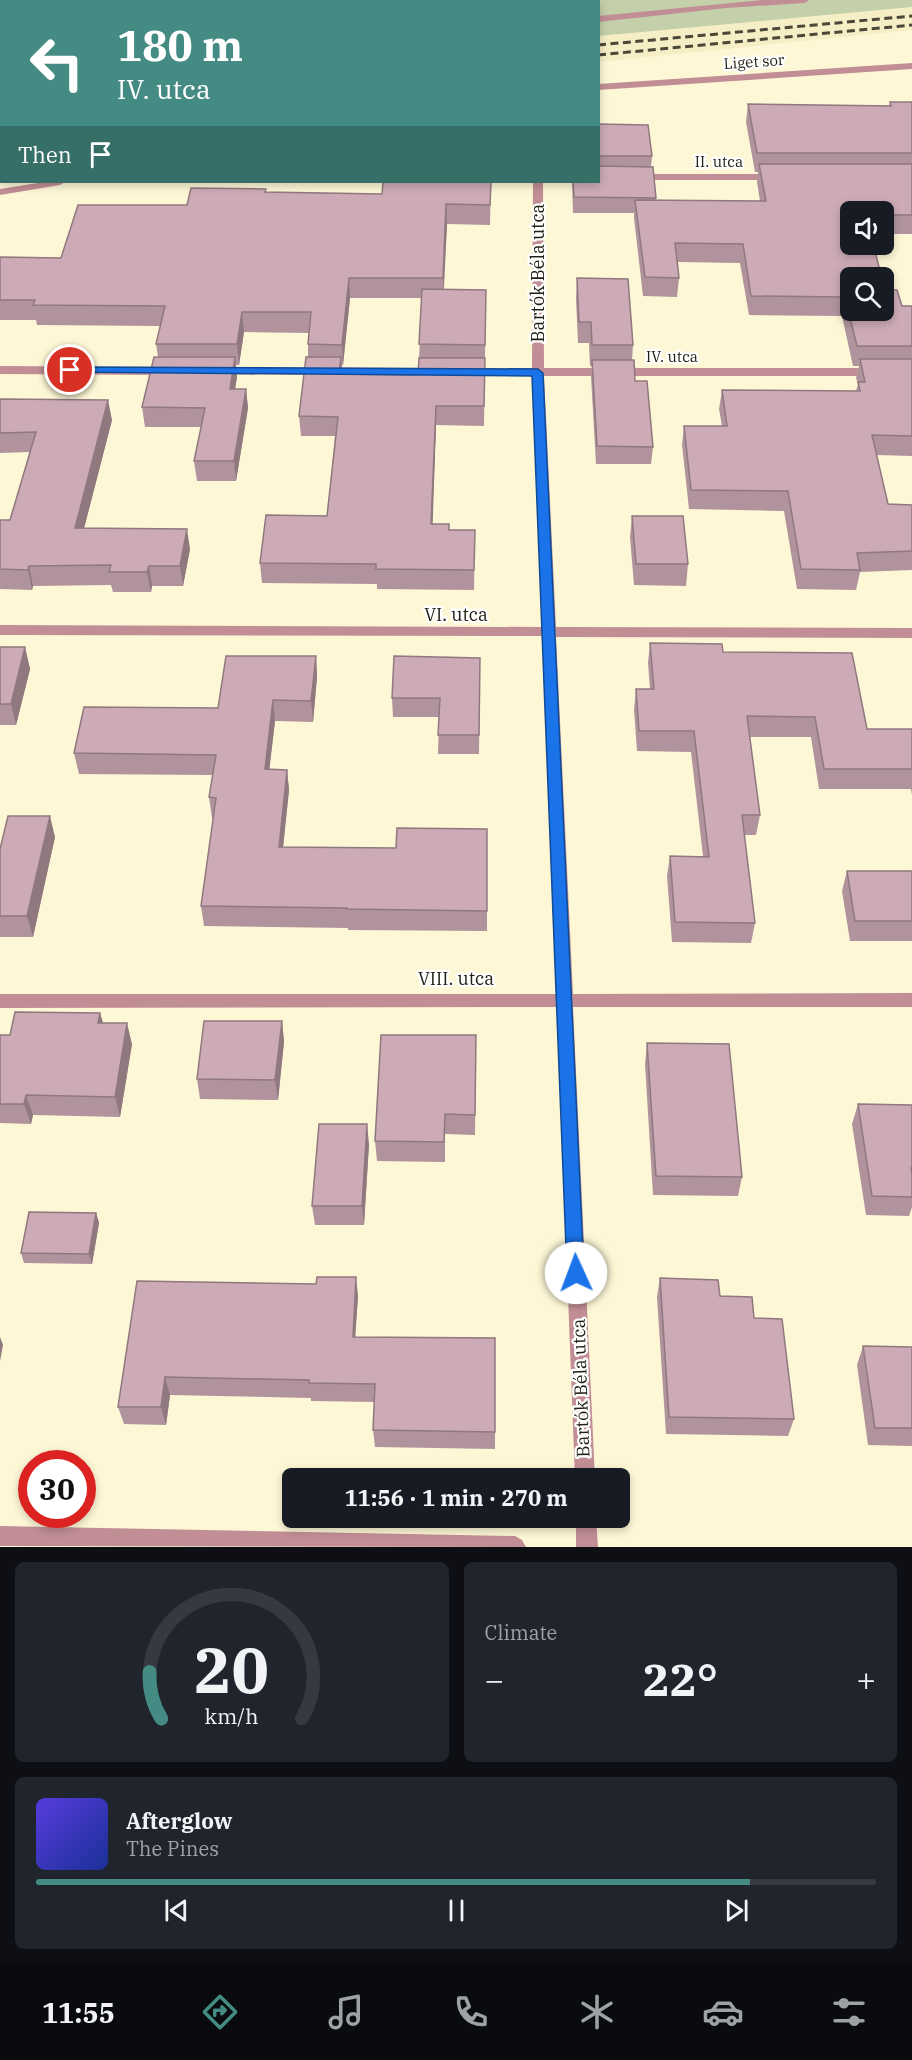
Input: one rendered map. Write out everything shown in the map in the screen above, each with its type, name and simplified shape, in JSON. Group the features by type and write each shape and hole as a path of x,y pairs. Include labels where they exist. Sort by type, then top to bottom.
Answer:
{"street":[{"path":"600,19 726,5 805,0"},
{"name":"Liget sor","path":"600,87 912,66"},
{"name":"II. utca","path":"600,177 784,177"},
{"path":"0,192 54,183"},
{"name":"Bartók Béla utca","path":"538,183 538,373 547,633 585,1468"},
{"path":"0,370 179,371"},
{"name":"IV. utca","path":"203,371 912,372"},
{"name":"VI. utca","path":"0,630 912,633"},
{"name":"VIII. utca","path":"0,1001 564,998 912,1000"},
{"path":"587,1528 588,1547"},
{"path":"0,1536 514,1547"}],"shaded area":[{"path":"912,7 912,30 600,62 600,36"}],"green space":[{"path":"600,0 912,0 912,7 600,36"}],"building":[{"path":"890,102 912,102 912,153 757,153 748,104 891,106"},
{"path":"600,124 648,125 652,156 600,156"},
{"path":"759,164 912,164 912,215 894,215 894,201 840,201 840,255 876,255 879,267 840,267 840,297 751,296 743,244 675,243 679,278 645,277 635,200 766,201"},
{"path":"600,166 653,167 656,198 574,197 573,183 600,183"},
{"path":"383,183 491,183 490,205 446,204 443,278 349,278 342,345 308,344 311,312 242,312 237,344 156,344 165,306 33,305 35,300 0,300 0,257 61,258 78,205 187,205 191,188 382,194"},
{"path":"577,278 628,279 633,345 592,345 591,322 579,322"},
{"path":"422,289 486,290 485,345 419,344"},
{"path":"894,290 897,290 902,306 912,306 912,346 857,346 851,321 894,321"},
{"path":"154,357 235,357 230,389 246,389 234,461 194,461 205,408 142,407"},
{"path":"306,357 341,357 339,374 418,375 419,358 485,358 484,406 436,406 431,524 449,524 449,530 475,530 474,570 376,569 376,564 260,563 266,515 327,516 338,417 299,416"},
{"path":"860,359 912,359 912,436 872,435 888,504 912,505 912,551 857,553 860,570 801,569 788,491 691,490 684,426 727,426 722,390 860,391 858,382 865,382"},
{"path":"592,360 634,360 635,381 647,381 653,447 597,446"},
{"path":"0,399 108,400 75,528 187,529 180,566 149,566 147,572 109,572 111,565 29,566 28,570 0,569 0,520 10,520 36,432 0,433"},
{"path":"632,516 683,516 688,564 636,564"},
{"path":"650,643 722,644 723,652 852,653 867,729 912,729 912,769 824,769 815,717 747,716 760,815 742,815 755,923 675,922 670,856 709,857 694,731 639,731 636,689 654,689"},
{"path":"0,647 25,647 11,704 0,704"},
{"path":"226,656 316,656 311,701 273,700 265,769 287,770 279,847 396,848 397,828 487,829 487,911 201,906 216,798 209,797 216,755 74,753 84,707 218,708"},
{"path":"394,656 480,658 479,735 438,735 440,698 392,698"},
{"path":"8,816 50,816 27,916 0,916 0,849"},
{"path":"847,871 912,871 912,921 855,921"},
{"path":"15,1012 100,1013 98,1023 127,1023 115,1097 26,1095 24,1104 0,1104 0,1035 10,1035"},
{"path":"204,1021 282,1021 275,1080 197,1079"},
{"path":"381,1035 476,1035 475,1115 445,1114 444,1142 375,1141"},
{"path":"647,1043 729,1044 742,1177 656,1176"},
{"path":"858,1104 912,1105 912,1197 872,1196"},
{"path":"319,1124 367,1124 362,1206 312,1206"},
{"path":"29,1212 96,1213 89,1254 21,1253"},
{"path":"317,1277 356,1277 353,1337 495,1338 495,1432 373,1430 375,1384 165,1377 161,1407 118,1407 137,1281 316,1284"},
{"path":"660,1278 718,1280 720,1296 752,1297 754,1318 782,1319 794,1419 669,1417"},
{"path":"863,1346 912,1347 912,1428 875,1428"}],"railway":[{"path":"600,45 912,16"},
{"path":"600,55 912,25"}],"route":[{"path":"70,370 538,373 547,633 576,1273"}]}
